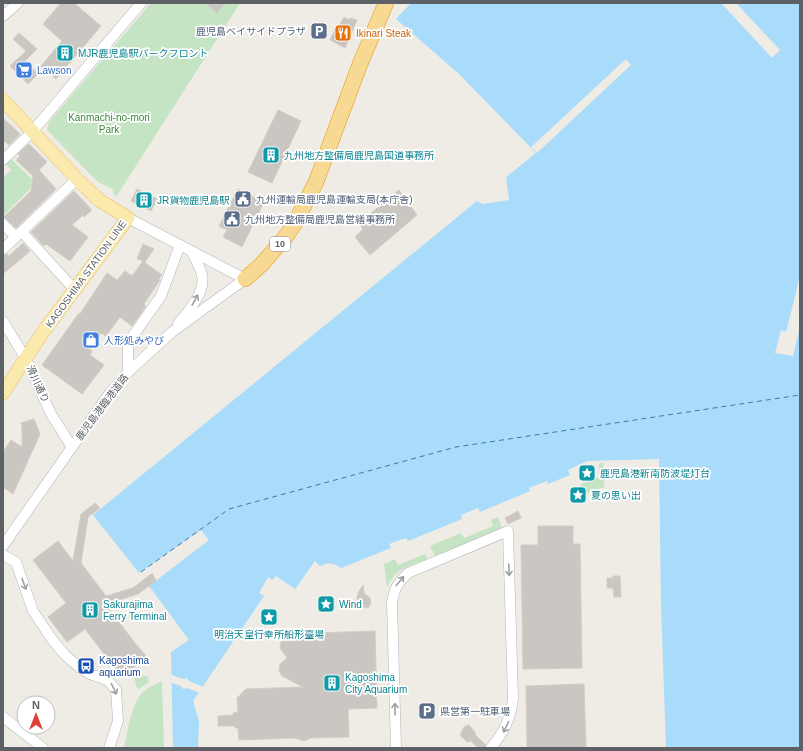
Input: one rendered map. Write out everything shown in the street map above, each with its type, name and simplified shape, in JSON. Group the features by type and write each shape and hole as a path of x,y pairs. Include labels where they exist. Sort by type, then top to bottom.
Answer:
{"highway":[{"name":"10","path":"245,280 262,264 287,235 295,223 316,182 360,64 386,3"}],"main road":[{"name":"KAGOSHIMA STATION LINE","path":"3,100 77,179 99,200 128,218 44,332 3,393"}],"street":[{"path":"3,16 18,3"},
{"path":"3,160 32,132 141,3"},
{"path":"3,249 77,179"},
{"path":"128,218 245,280"},
{"path":"3,224 19,235 75,290"},
{"path":"128,372 128,346 130,340 161,296 180,245"},
{"path":"172,332 193,304 203,282 202,274 192,252"},
{"name":"鹿児島港臨港道路","path":"3,546 109,394 128,372 172,332 245,280"},
{"name":"滑川通り","path":"3,321 26,359 51,414 72,447"},
{"path":"396,748 392,602 394,589 398,582 408,573 508,531 514,698 512,711 505,730 492,748"},
{"path":"3,554 16,562 33,611 51,638 65,655 80,668 90,674 107,680 116,690 118,721 109,748"},
{"path":"3,717 43,748"}],"green space":[{"name":"Kanmachi-no-mori Park","path":"151,3 240,3 116,197 113,189 98,182 47,130 49,122"},
{"path":"10,158 32,179 30,189 3,216 3,178 11,170 5,163"},
{"path":"599,463 604,463 604,487 584,494 581,484 599,477"},
{"path":"498,517 502,528 435,556 430,546 461,533 464,538 493,526 491,520"},
{"path":"425,554 427,559 399,571 387,587 384,564 395,559 398,565"},
{"path":"136,673 148,677 149,682 139,689 137,688 133,674"},
{"path":"162,681 164,748 124,748 130,718 139,697 154,684"}],"water":[{"path":"411,3 800,3 800,748 666,748 661,604 659,459 587,461 568,470 570,475 548,484 547,481 529,488 530,491 480,512 478,508 461,515 462,519 408,541 406,538 389,544 391,548 341,568 331,564 320,566 315,561 295,589 276,576 272,580 268,577 259,593 264,596 193,701 199,721 198,748 173,748 171,652 189,640 149,586 209,540 201,530 139,573 93,515 477,201 483,204 509,200 506,177 536,153 459,74 396,19"}],"pier":[{"path":"721,3 736,3 780,50 772,58"},
{"path":"626,59 631,65 537,153 531,147"},
{"path":"800,276 800,327 793,356 775,353 781,330 786,332"},
{"path":"169,674 184,679 187,678 189,681 204,687 200,693 187,688 183,689 181,686 169,682"}],"building":[{"name":"MJR鹿児島駅パークフロント","path":"61,3 74,3 101,26 56,79 41,66 62,41 43,24"},
{"path":"205,3 225,3 217,13"},
{"name":"Ikinari Steak","path":"344,17 349,20 350,18 357,20 345,48 330,40 337,25 339,26"},
{"path":"19,33 37,49 25,61 38,74 28,84 10,66 26,51 13,39"},
{"name":"九州地方整備局鹿児島国道事務所","path":"278,110 301,121 272,183 248,172"},
{"path":"3,118 20,134 9,145 3,140"},
{"path":"29,144 47,162 39,170 56,189 16,228 4,217 31,191 33,176 16,160 20,156 18,154"},
{"name":"JR貨物鹿児島駅","path":"137,189 157,199 151,211 131,201"},
{"path":"238,189 264,202 242,247 223,237 227,230 219,226"},
{"path":"399,190 417,215 370,255 355,237 363,229 359,223"},
{"path":"74,191 92,210 84,217 83,215 72,225 88,237 70,261 46,244 44,246 31,232"},
{"path":"23,243 30,251 3,274 3,255 7,254 9,256"},
{"path":"143,244 154,249 144,262 162,275 159,278 160,280 144,304 146,306 132,326 120,317 106,336 101,333 90,350 92,351 90,355 104,365 82,394 42,365 79,313 80,314 107,273 117,280 125,271 132,276 143,261 137,259"},
{"path":"34,419 40,434 13,494 3,487 3,452 11,440 22,447 21,423"},
{"name":"Sakurajima Ferry Terminal","path":"95,503 100,508 88,517 81,563 106,596 133,588 151,574 153,574 156,581 138,594 105,604 147,657 122,677 85,629 67,642 48,617 66,603 33,560 58,541 73,561 81,514"},
{"path":"518,511 521,518 508,524 505,518"},
{"path":"538,526 573,526 573,544 580,544 582,668 523,669 521,545 538,545"},
{"path":"613,576 620,576 621,597 614,597 613,588 607,588 607,578 613,578"},
{"path":"363,585 364,593 370,598 371,602 369,607 366,608 360,605 357,599 358,593"},
{"name":"Kagoshima City Aquarium","path":"375,631 377,708 348,709 349,737 311,738 304,741 295,738 239,740 238,728 235,728 235,726 218,726 218,716 233,715 233,713 238,712 237,698 246,689 303,687 282,676 279,671 280,664 287,658 280,648 281,642 286,637 286,634"},
{"path":"584,684 586,748 527,748 526,686"},
{"path":"469,725 475,732 476,736 486,745 485,748 478,748 471,741 467,742 460,735 464,727"}],"ferry route":[{"path":"141,572 229,509 456,447 800,395"}],"place":[{"name":"鹿児島ベイサイドプラザ","path":"319,31"},
{"name":"Ikinari Steak","path":"343,33"},
{"name":"MJR鹿児島駅パークフロント","path":"65,53"},
{"name":"Lawson","path":"24,70"},
{"name":"九州地方整備局鹿児島国道事務所","path":"271,155"},
{"name":"九州運輸局鹿児島運輸支局(本庁舎)","path":"243,199"},
{"name":"JR貨物鹿児島駅","path":"144,200"},
{"name":"九州地方整備局鹿児島営繕事務所","path":"232,219"},
{"name":"人形処みやび","path":"91,340"},
{"name":"鹿児島港新南防波堤灯台","path":"587,473"},
{"name":"夏の思い出","path":"578,495"},
{"name":"Wind","path":"326,604"},
{"name":"Sakurajima Ferry Terminal","path":"90,610"},
{"name":"明治天皇行幸所船形臺場","path":"269,617"},
{"name":"Kagoshima aquarium","path":"86,666"},
{"name":"Kagoshima City Aquarium","path":"332,683"},
{"name":"県営第一駐車場","path":"427,711"}]}
